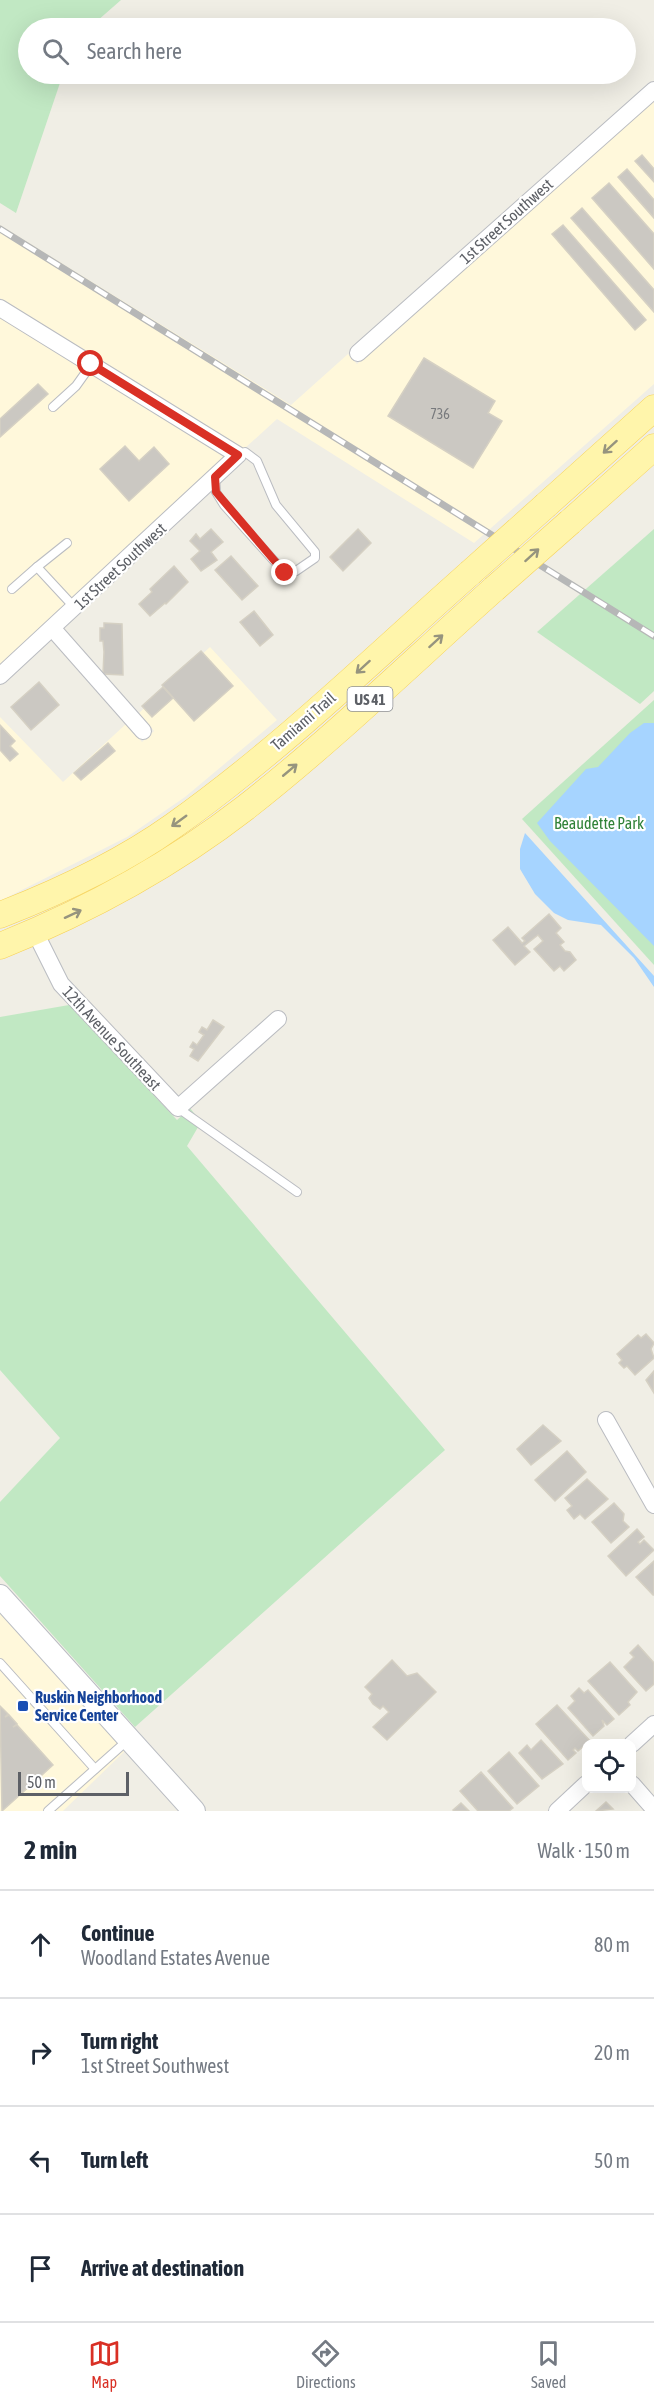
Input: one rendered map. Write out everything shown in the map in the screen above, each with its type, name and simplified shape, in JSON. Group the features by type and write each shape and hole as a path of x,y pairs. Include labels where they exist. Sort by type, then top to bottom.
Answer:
{"main road":[{"name":"Tamiami Trail","path":"0,915 81,879 172,827 271,749 654,408"},
{"name":"Tamiami Trail","path":"0,946 35,932 142,878 245,808 654,447"}],"street":[{"name":"1st Street Southwest","path":"358,352 654,90"},
{"path":"0,308 238,455"},
{"name":"1st Street Southwest","path":"0,676 238,455"},
{"path":"53,629 143,731"},
{"name":"12th Avenue Southeast","path":"35,932 61,984 178,1108"},
{"path":"178,1108 278,1019"},
{"path":"606,1420 654,1505"},
{"path":"0,1596 194,1811"},
{"path":"636,1740 654,1724"},
{"path":"556,1811 582,1788"},
{"path":"636,1789 654,1809"}],"lane":[{"path":"53,407 75,386 91,364"},
{"path":"215,477 216,492 224,505 285,573 296,572 315,558 315,552 276,505 257,461 245,452 238,455"},
{"path":"12,589 67,543"},
{"path":"37,567 75,608"},
{"path":"178,1108 297,1192"},
{"path":"0,1663 95,1769"},
{"path":"48,1811 129,1739"}],"shaded area":[{"path":"654,100 654,384 474,543 277,419 244,449 0,298 0,225 291,405 348,354 357,364"},
{"path":"0,318 225,457 0,666"},
{"path":"210,647 277,720 185,797 127,837 0,901 0,717 63,782 126,724 142,742 154,731 139,713"},
{"path":"0,1609 127,1749 63,1811 0,1811"}],"green space":[{"path":"0,0 121,0 100,18 18,18 18,84 60,84 16,213 0,203"},
{"path":"654,529 654,691 640,704 537,632"},
{"name":"Beaudette Park","path":"654,700 654,965 522,819"},
{"path":"69,1005 177,1120 190,1108 201,1122 187,1146 445,1450 135,1727 0,1576 0,1502 60,1438 0,1370 0,1017"}],"water":[{"name":"Beaudette Park","path":"644,723 654,723 654,946 550,841 537,823 586,769 598,767 630,733"},
{"path":"525,833 654,976 654,987 634,958 601,925 568,920 554,913 535,894 520,869 520,849"}],"building":[{"path":"642,155 654,169 654,182 635,161"},
{"path":"627,169 654,200 654,218 618,177"},
{"path":"609,183 654,234 654,269 592,198"},
{"path":"582,208 654,290 654,312 571,218"},
{"path":"563,225 646,320 635,330 552,234"},
{"path":"424,358 495,401 488,413 502,421 473,468 388,416"},
{"path":"38,384 48,394 0,437 0,419"},
{"path":"125,446 139,461 154,447 169,464 129,501 100,469"},
{"path":"211,529 223,542 211,552 217,560 201,571 191,559 200,551 190,541 196,534 200,539"},
{"path":"358,529 371,543 343,571 330,557"},
{"path":"231,556 258,586 242,600 215,570"},
{"path":"174,566 188,582 150,616 139,604 152,592 150,589"},
{"path":"254,611 273,635 260,646 240,622"},
{"path":"104,623 122,624 123,675 103,674 104,652 103,641 100,641 100,628 104,628"},
{"path":"201,651 233,686 194,721 162,685"},
{"path":"39,682 59,705 31,730 11,707"},
{"path":"163,687 173,698 152,717 142,706"},
{"path":"0,725 15,741 10,746 18,754 10,761 0,750"},
{"path":"108,743 115,751 81,780 74,773"},
{"path":"549,914 561,928 556,933 564,942 560,945 576,960 564,971 560,966 554,971 534,949 543,941 538,935 524,946 530,952 515,965 493,940 508,927 522,943 525,941 522,938"},
{"path":"213,1020 224,1027 198,1061 190,1056 194,1049 190,1047 193,1042 197,1045 204,1035 199,1032 202,1027 207,1030"},
{"path":"646,1334 654,1343 651,1349 654,1358 635,1375 627,1366 624,1368 619,1363 622,1360 617,1354 638,1335 641,1338"},
{"path":"654,1371 654,1393 646,1380"},
{"path":"543,1425 561,1441 531,1465 517,1449"},
{"path":"567,1451 586,1472 555,1501 535,1480"},
{"path":"587,1479 608,1499 585,1519 580,1514 574,1519 567,1510 572,1506 565,1498"},
{"path":"614,1503 624,1514 623,1521 629,1527 611,1543 592,1522"},
{"path":"637,1529 644,1537 638,1542 640,1544 644,1540 654,1550 626,1576 608,1556"},
{"path":"654,1561 654,1595 653,1595 636,1577"},
{"path":"638,1645 654,1663 654,1684 646,1691 624,1667 634,1657 630,1653"},
{"path":"392,1660 407,1676 417,1673 436,1692 387,1740 373,1727 389,1712 383,1706 380,1709 373,1704 369,1698 372,1694 365,1687"},
{"path":"610,1662 637,1692 628,1702 630,1705 619,1715 588,1681"},
{"path":"579,1688 584,1693 588,1690 614,1719 607,1725 602,1720 604,1726 593,1736 568,1708 575,1701 571,1696"},
{"path":"557,1705 588,1739 582,1739 582,1748 578,1751 575,1748 573,1750 576,1753 568,1760 536,1724"},
{"path":"0,1706 8,1714 5,1717 9,1715 17,1724 13,1727 17,1725 53,1765 2,1811"},
{"path":"541,1740 563,1764 542,1779 519,1753 527,1745 531,1750"},
{"path":"509,1752 539,1786 517,1804 488,1771"},
{"path":"481,1772 513,1808 509,1811 478,1811 460,1791"},
{"path":"606,1802 613,1809 596,1811"},
{"path":"461,1803 469,1811 453,1810"}],"railway":[{"path":"0,229 654,636"}],"place":[{"name":"Ruskin Neighborhood Service Center","path":"23,1706"}],"route":[{"path":"91,364 238,455 215,477 216,492 224,505 285,573"}]}
